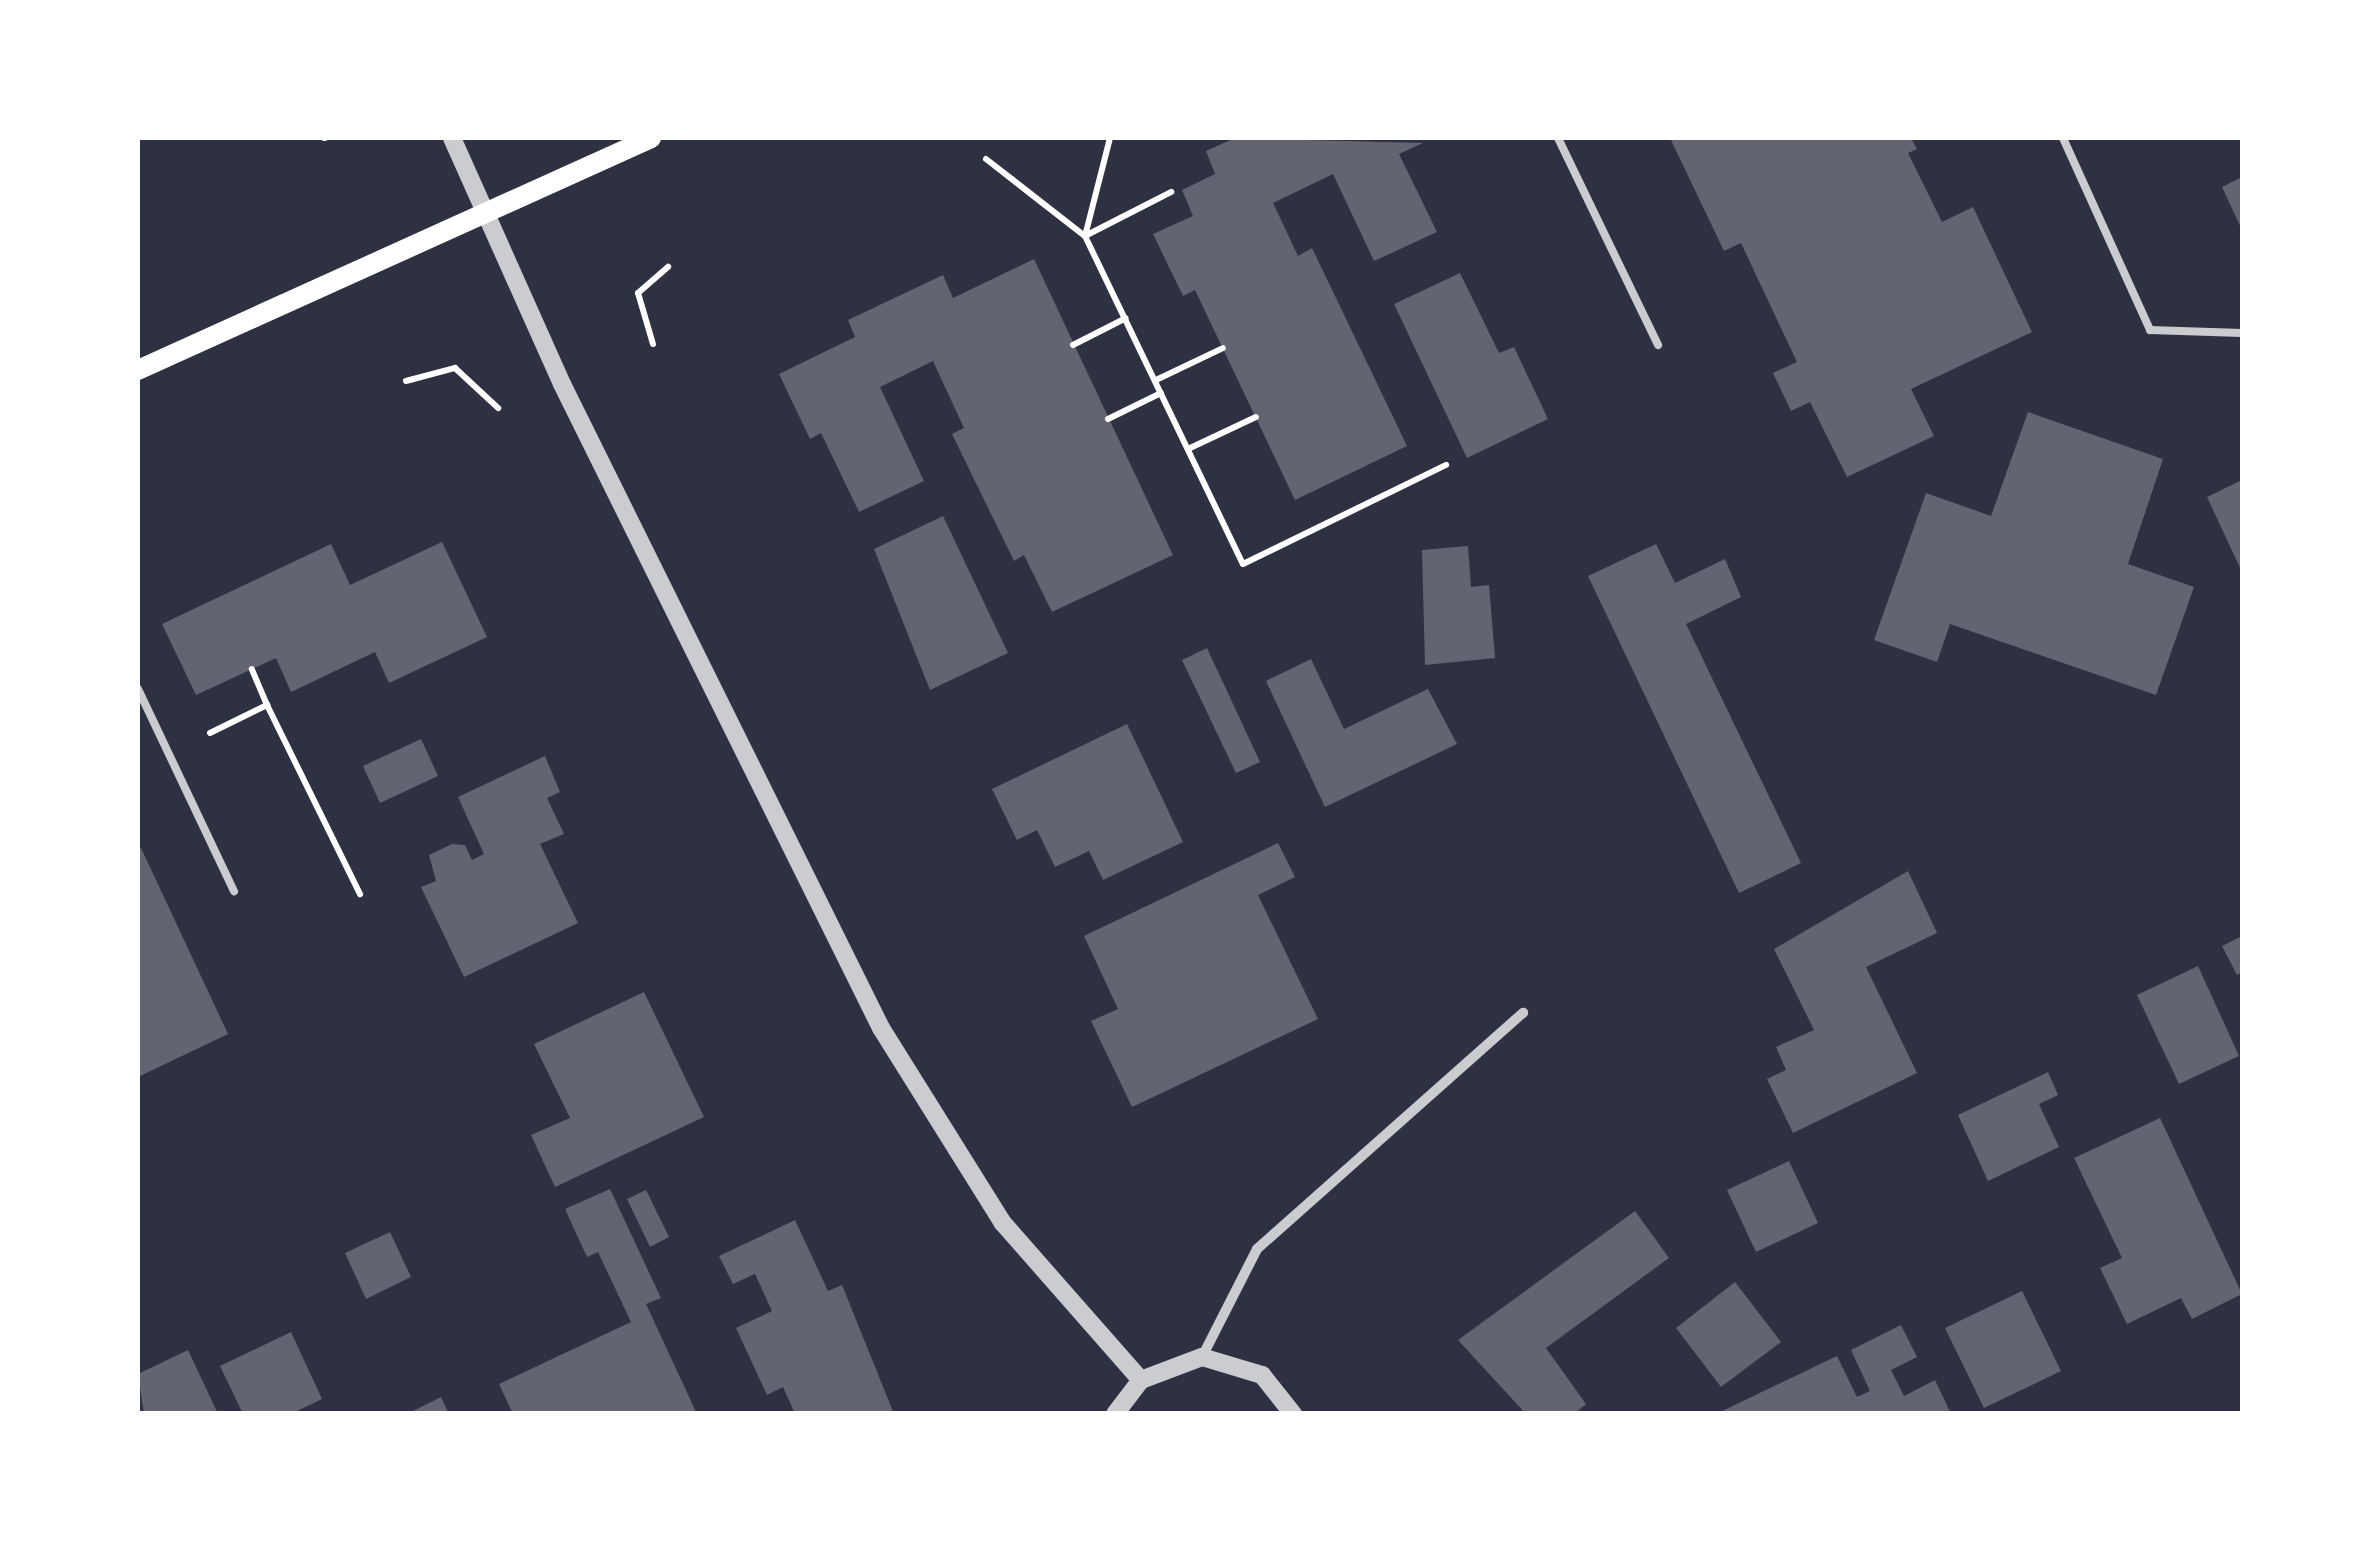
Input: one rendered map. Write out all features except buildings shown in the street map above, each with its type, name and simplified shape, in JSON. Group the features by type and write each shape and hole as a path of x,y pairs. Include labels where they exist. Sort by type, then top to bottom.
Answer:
{"main road":[{"path":"138,370 651,138"}],"street":[{"path":"452,138 562,384 882,1028 1002,1222 1140,1380"},
{"path":"1202,1357 1257,1249 1523,1013"},
{"path":"1116,1414 1140,1380 1202,1357 1262,1375 1293,1414"}],"lane":[{"path":"1558,138 1658,345"},
{"path":"2063,138 2150,330 2242,333"},
{"path":"138,689 234,890"}],"path":[{"path":"1086,236 1110,138"},
{"path":"986,160 1086,236 1243,564 1446,465"},
{"path":"1086,236 1171,192"},
{"path":"653,344 638,294 642,281 668,268"},
{"path":"1074,345 1126,318"},
{"path":"1156,380 1223,348"},
{"path":"406,381 455,368 498,408"},
{"path":"1108,419 1160,392"},
{"path":"1188,449 1256,417"},
{"path":"252,669 360,894"},
{"path":"256,713 267,705"}]}
